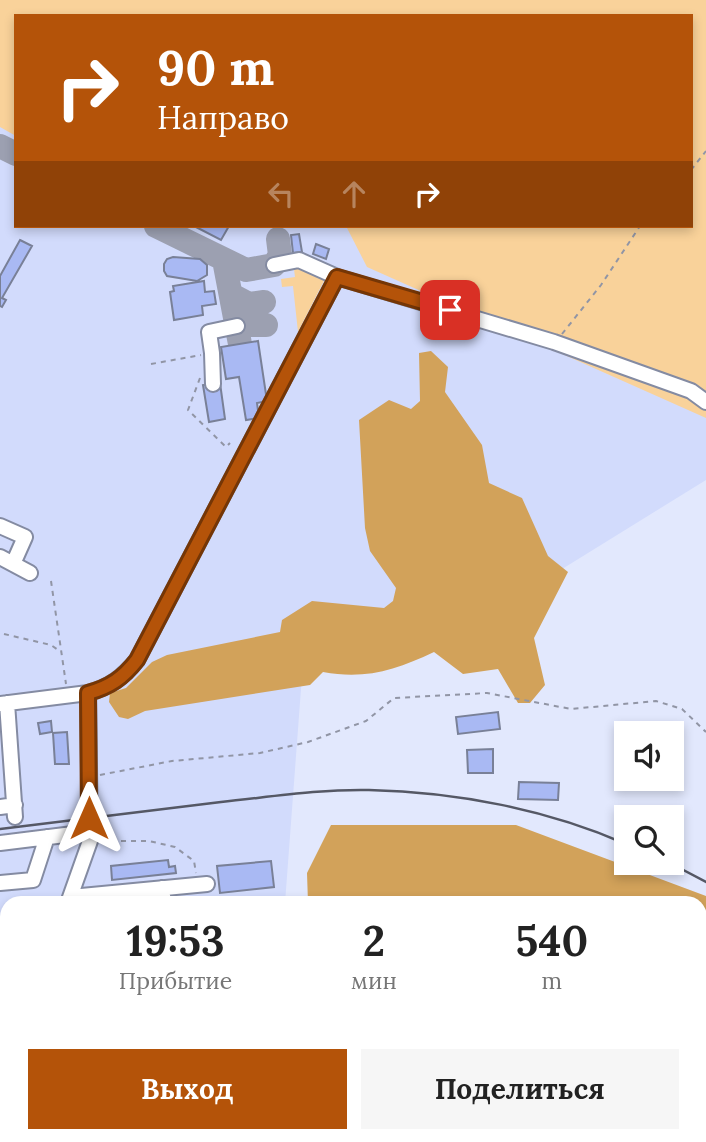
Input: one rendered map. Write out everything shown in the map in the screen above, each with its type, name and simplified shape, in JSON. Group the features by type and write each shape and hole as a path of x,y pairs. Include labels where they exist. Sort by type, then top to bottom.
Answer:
{"street":[{"path":"274,265 299,260 337,277 554,342 691,391 706,402"},
{"path":"10,810 4,704 99,690 124,676 137,660 337,277"},
{"path":"213,384 209,332 237,326"},
{"path":"0,526 25,537 7,560 30,573"},
{"path":"71,896 90,837 88,693"},
{"path":"0,843 47,837 90,837"},
{"path":"0,883 33,880 47,837"},
{"path":"101,896 202,884"},
{"path":"162,888 163,896"}],"path":[{"path":"693,167 706,151"},
{"path":"554,342 601,285 639,228"},
{"path":"151,364 212,356"},
{"path":"212,356 198,382 188,410 226,447 230,443"},
{"path":"51,581 68,695"},
{"path":"4,634 51,645 61,653"},
{"path":"89,777 172,761 260,753 308,742 366,721 394,698 487,693 571,709 656,701 681,709 705,730"},
{"path":"90,837 149,841 175,846 194,862 202,884"}],"shaded area":[{"path":"0,0 706,0 706,480 507,603 304,649 286,896 0,896"},
{"path":"0,0 706,0 706,418 367,267 347,228 693,228 693,14 14,14 14,135 0,127"},
{"path":"293,261 329,271 298,332 293,286 282,287 281,279 295,277"},
{"path":"431,351 448,367 445,392 482,445 489,483 522,498 548,556 568,572 534,638 545,685 530,703 518,703 498,669 463,674 434,652 380,672 353,675 323,672 310,685 145,711 128,719 119,717 109,702 110,693 126,688 152,662 167,655 280,632 282,620 312,601 384,608 393,601 396,588 370,551 365,528 359,420 389,400 411,409 420,401 419,353"},
{"path":"331,825 516,825 614,862 614,875 650,875 706,896 308,896 307,873"}],"building":[{"path":"198,228 228,228 221,240"},
{"path":"299,234 302,252 293,253 291,235"},
{"path":"20,240 32,246 2,298 6,300 2,307 0,276"},
{"path":"316,244 329,249 326,259 313,254"},
{"path":"167,259 200,259 207,265 207,275 197,281 167,276 164,264"},
{"path":"204,281 205,292 214,291 216,304 202,306 203,315 174,320 170,292 174,291 173,286"},
{"path":"258,341 267,401 257,403 259,418 246,420 239,377 226,379 221,347"},
{"path":"220,383 225,419 209,422 203,385"},
{"path":"498,712 500,729 458,734 456,717"},
{"path":"51,721 52,732 40,734 38,723"},
{"path":"67,732 69,764 55,764 53,733"},
{"path":"493,749 493,773 468,773 467,750"},
{"path":"519,782 559,783 558,800 518,799"},
{"path":"168,860 169,867 175,866 176,873 112,880 111,866"},
{"path":"271,861 274,887 220,893 217,866"}],"taxiway":[{"path":"0,146 14,153"},
{"path":"160,228 246,270 274,265 280,255 278,239"},
{"path":"224,260 240,344"},
{"path":"232,295 249,304 264,302"},
{"path":"235,316 252,325 266,325"}],"railway":[{"path":"0,829 295,794 369,790 435,794 500,805 564,821 614,839"},
{"path":"684,870 706,882"}],"route":[{"path":"89,818 88,693 110,685 124,676 137,660 241,456 337,277 450,310"}]}
